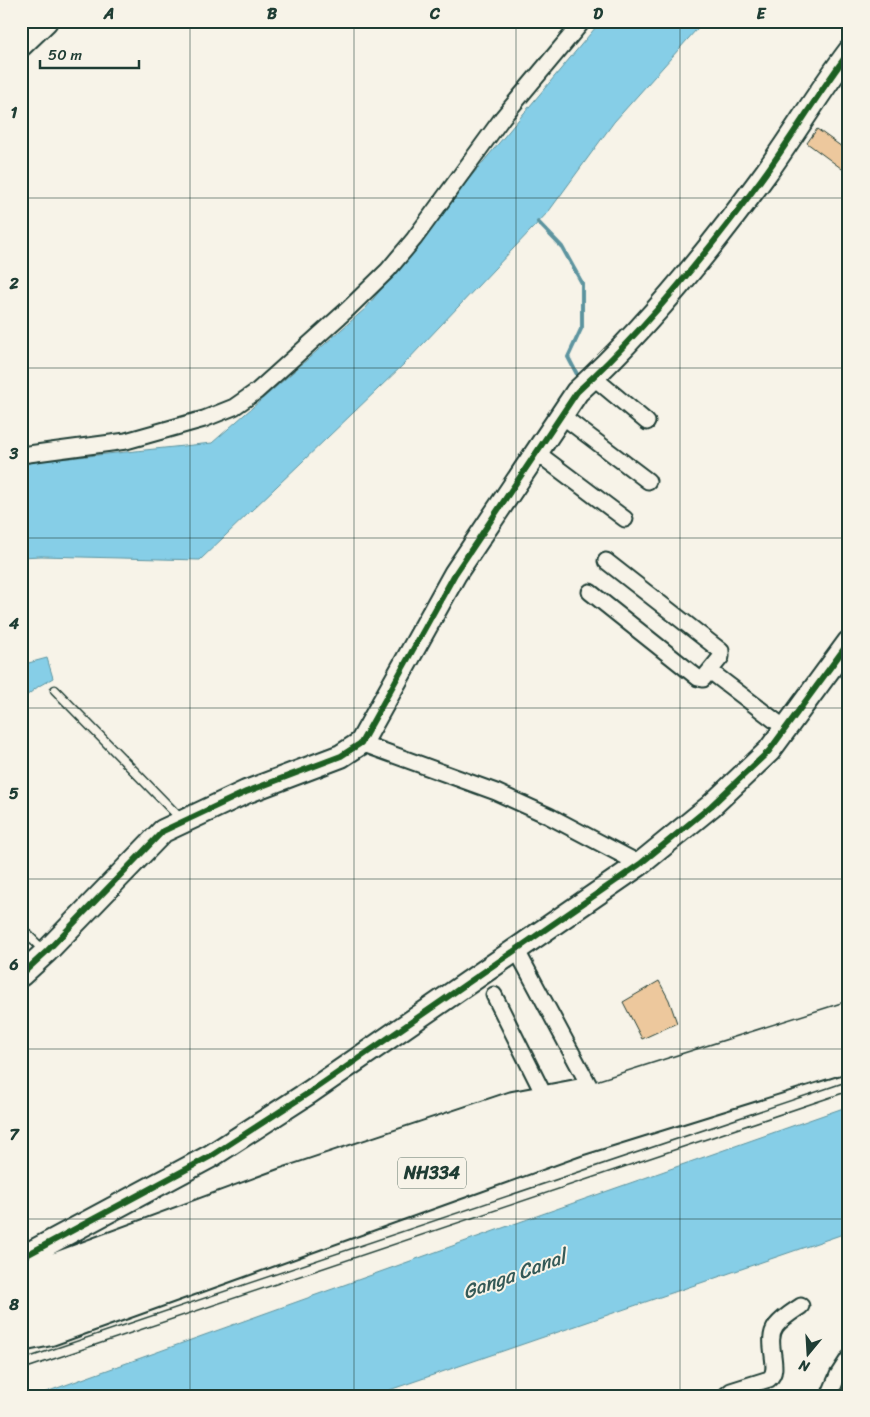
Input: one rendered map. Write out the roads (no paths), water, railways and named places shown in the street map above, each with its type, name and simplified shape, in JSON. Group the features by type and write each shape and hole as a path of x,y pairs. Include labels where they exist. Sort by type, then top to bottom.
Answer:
{"highway":[{"name":"NH334","path":"21,1297 58,1286 331,1185 462,1139 849,1016"},
{"name":"NH334","path":"21,1322 353,1200 530,1140 849,1039"}],"street":[{"path":"21,44 46,21"},
{"path":"21,455 126,441 204,419 234,407 257,391 348,309 388,270 414,239 503,117 583,21"},
{"path":"21,975 46,952 163,831 246,792 341,756 361,743 455,574 577,392 594,377 660,307 700,258 763,177 821,90 849,52"},
{"path":"594,377 647,422"},
{"path":"561,415 648,480"},
{"path":"536,452 625,519"},
{"path":"590,592 698,678 703,679 721,657 721,652 606,561"},
{"path":"21,1258 211,1156 310,1092 640,864 718,800 769,751 849,642"},
{"path":"710,671 786,729"},
{"path":"361,743 496,792 548,816 640,864"},
{"path":"516,949 591,1089"},
{"path":"494,995 545,1097"},
{"path":"21,1340 51,1334 579,1144 849,1060"},
{"path":"21,1277 283,1180 513,1103 659,1076"},
{"path":"725,1396 731,1391 773,1376 772,1332 783,1318 801,1306"},
{"path":"829,1396 838,1375 849,1358"}],"lane":[{"path":"55,690 183,821"},
{"path":"21,928 46,952"},
{"path":"21,1365 849,1086"}],"water":[{"path":"601,21 704,21 614,122 549,211 404,364 200,560 21,557 21,463 212,443 366,308 468,180"},
{"path":"47,658 53,678 21,700 21,665"},
{"name":"Ganga Canal","path":"849,1106 849,1232 372,1396 35,1396 494,1231"}],"waterway":[{"path":"538,222 562,247 582,283 582,327 568,357 580,380"}]}
